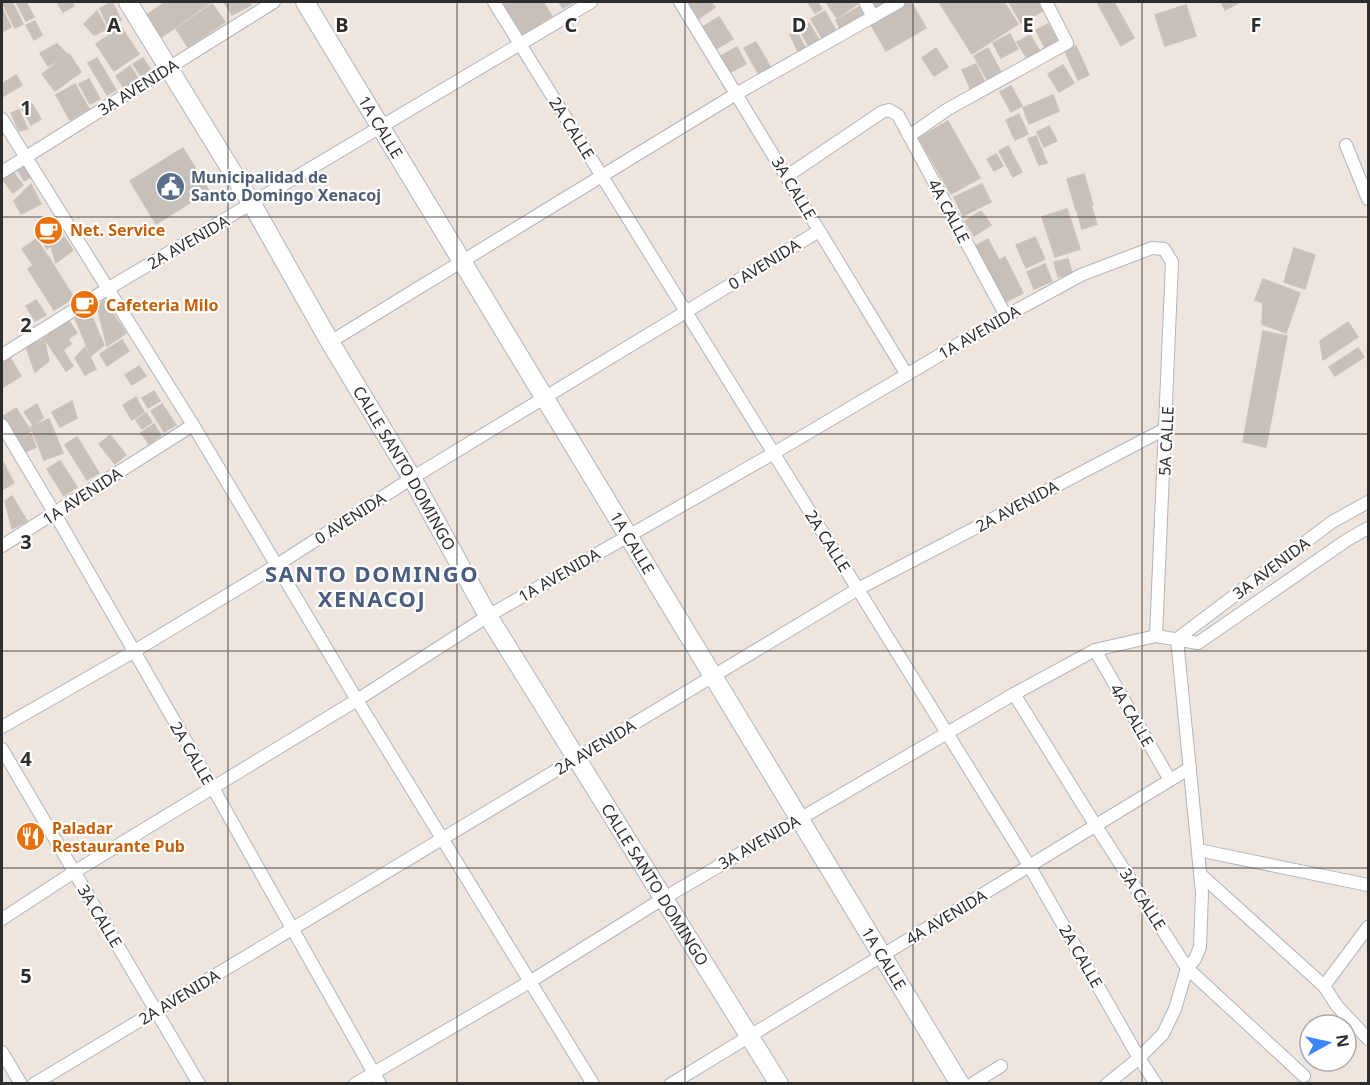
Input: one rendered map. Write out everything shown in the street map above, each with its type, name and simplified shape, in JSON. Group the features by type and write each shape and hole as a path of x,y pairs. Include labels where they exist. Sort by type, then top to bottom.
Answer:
{"main road":[{"name":"CALLE SANTO DOMINGO","path":"128,2 252,204 488,616 779,1083"},
{"name":"1A CALLE","path":"305,2 960,1083"}],"street":[{"name":"3A AVENIDA","path":"2,172 274,2"},
{"name":"2A CALLE","path":"494,2 1030,867 1139,1058 1156,1083"},
{"name":"2A AVENIDA","path":"2,355 109,288 591,2"},
{"name":"3A CALLE","path":"680,2 907,375"},
{"path":"865,2 873,17"},
{"path":"330,342 736,94 899,2"},
{"path":"909,136 948,108 1067,43 1046,2"},
{"name":"4A CALLE","path":"787,176 882,112 889,110 898,114 1006,316"},
{"path":"2,119 193,425 442,840 593,1083"},
{"path":"1346,145 1368,199"},
{"name":"0 AVENIDA","path":"2,727 133,652 277,565 411,478 819,231"},
{"name":"1A AVENIDA","path":"2,919 74,872 357,700 488,616 774,453 1006,316 1081,275 1152,248 1164,249"},
{"name":"5A CALLE","path":"1156,636 1167,428 1172,262 1164,249"},
{"name":"2A CALLE","path":"2,425 213,788 377,1078"},
{"name":"1A AVENIDA","path":"2,546 193,425"},
{"name":"2A AVENIDA","path":"34,1083 858,589 1167,428"},
{"name":"3A AVENIDA","path":"1177,639 1332,522 1368,502"},
{"name":"3A AVENIDA","path":"355,1083 377,1078 664,898 1014,694 1095,650 1156,636 1198,643 1347,540 1368,528"},
{"path":"1107,1083 1139,1058 1163,1034 1187,968 1195,959 1200,947 1202,893 1177,639"},
{"name":"4A CALLE","path":"1095,650 1170,780"},
{"name":"3A CALLE","path":"1014,694 1187,968 1304,1076"},
{"name":"3A CALLE","path":"2,749 199,1083"},
{"name":"4A AVENIDA","path":"671,1083 1190,768"},
{"path":"1198,850 1368,885"},
{"path":"1200,874 1324,986 1337,1006 1368,1039"},
{"path":"1324,986 1368,927"},
{"path":"2,1052 21,1083"},
{"path":"972,1083 1001,1066"}],"building":[{"path":"2,2 12,2 23,24 15,28"},
{"path":"16,2 26,2 34,17 26,21"},
{"path":"57,2 72,2 74,6 63,12"},
{"path":"112,2 121,20 108,26 100,8"},
{"path":"165,2 211,2 159,39 144,17"},
{"path":"224,2 249,2 251,5 232,15"},
{"path":"543,2 552,16 521,35 502,3"},
{"path":"559,2 574,2 563,8"},
{"path":"711,2 715,7 697,20 685,4"},
{"path":"808,2 817,2 822,9 815,13"},
{"path":"826,2 858,2 859,3 837,18"},
{"path":"869,2 883,2 884,4 873,9"},
{"path":"906,2 911,2 926,28 886,51 870,23"},
{"path":"939,2 1004,2 1018,24 972,54"},
{"path":"1009,2 1041,2 1045,10 1021,23"},
{"path":"1097,2 1114,2 1134,38 1121,46"},
{"path":"1221,2 1240,2 1225,10"},
{"path":"212,4 225,22 188,47 176,29"},
{"path":"1186,5 1196,36 1165,46 1155,15"},
{"path":"859,7 864,17 841,30 836,20"},
{"path":"2,8 11,27 4,31 2,26"},
{"path":"97,11 107,29 94,35 84,24"},
{"path":"825,11 836,31 822,38 811,19"},
{"path":"719,17 733,39 714,50 701,28"},
{"path":"35,21 42,35 34,40 26,25"},
{"path":"809,23 820,42 810,48 799,29"},
{"path":"1048,24 1058,42 1045,48 1036,30"},
{"path":"121,27 139,54 114,71 96,44"},
{"path":"797,32 805,48 798,51 790,35"},
{"path":"1010,34 1018,49 1001,58 993,43"},
{"path":"1030,35 1041,53 1028,60 1017,42"},
{"path":"756,42 771,68 759,75 744,48"},
{"path":"57,44 68,55 48,66 40,53"},
{"path":"1076,46 1089,75 1078,80 1065,51"},
{"path":"737,47 746,64 729,73 721,56"},
{"path":"936,48 948,67 934,76 922,58"},
{"path":"988,48 1002,74 988,81 974,56"},
{"path":"69,54 81,72 55,91 42,74"},
{"path":"97,58 116,90 107,95 88,63"},
{"path":"143,58 151,70 141,76 133,64"},
{"path":"976,64 985,83 971,90 962,70"},
{"path":"1063,65 1074,83 1059,92 1048,74"},
{"path":"130,66 138,78 124,88 116,76"},
{"path":"16,75 22,85 2,97 2,84"},
{"path":"89,79 100,99 90,104 79,84"},
{"path":"75,84 89,109 70,120 56,95"},
{"path":"1011,86 1022,106 1011,112 1000,92"},
{"path":"1053,95 1059,111 1029,124 1023,108"},
{"path":"32,104 41,119 31,125 22,109"},
{"path":"19,110 28,129 19,131 11,113"},
{"path":"1019,114 1028,134 1015,140 1006,120"},
{"path":"948,121 980,178 951,194 919,138"},
{"path":"1049,126 1057,141 1044,147 1037,132"},
{"path":"1036,136 1047,163 1039,165 1028,139"},
{"path":"1008,146 1022,172 1013,177 999,151"},
{"name":"Municipalidad de Santo Domingo Xenacoj","path":"183,148 209,191 156,224 130,181"},
{"path":"996,154 1003,166 994,171 987,159"},
{"path":"25,164 32,176 24,181 17,168"},
{"path":"13,172 23,185 13,193 3,180"},
{"path":"1084,174 1093,205 1076,210 1067,179"},
{"path":"31,184 41,204 21,214 14,201"},
{"path":"982,184 991,202 963,216 954,197"},
{"path":"1091,206 1097,224 1082,229 1077,211"},
{"path":"1067,209 1080,249 1055,257 1042,217"},
{"path":"981,211 991,225 974,236 965,221"},
{"path":"57,216 63,234 47,249 40,235"},
{"path":"64,237 73,250 56,263 51,247"},
{"path":"1035,237 1045,259 1026,268 1016,245"},
{"path":"36,239 47,255 33,265 22,249"},
{"path":"988,239 999,260 1005,257 1023,293 1004,303 975,246"},
{"path":"1294,248 1315,255 1305,289 1284,282"},
{"path":"48,256 74,298 54,310 28,269"},
{"path":"1068,259 1072,273 1058,277 1054,262"},
{"path":"1045,264 1052,281 1034,289 1027,272"},
{"path":"1263,279 1300,293 1286,333 1262,324 1263,303 1255,300"},
{"path":"36,300 46,315 35,321 26,306"},
{"path":"104,301 126,333 107,346 97,306"},
{"path":"89,310 104,345 91,356 74,316"},
{"path":"69,321 77,333 68,339 71,344 63,350 73,366 66,371 44,338"},
{"path":"1348,322 1358,337 1323,360 1320,341"},
{"path":"1263,331 1287,336 1266,447 1243,442"},
{"path":"44,339 49,361 35,372 26,347"},
{"path":"122,340 129,351 107,366 100,354"},
{"path":"85,347 96,369 85,375 75,358"},
{"path":"1358,348 1364,357 1335,376 1329,367"},
{"path":"9,356 21,376 2,388 2,360"},
{"path":"139,366 146,376 132,385 125,375"},
{"path":"154,391 160,401 148,408 142,398"},
{"path":"136,397 144,412 132,420 123,405"},
{"path":"72,401 77,418 60,427 52,412"},
{"path":"37,404 43,418 33,425 24,412"},
{"path":"162,404 176,425 164,432 151,411"},
{"path":"16,408 31,431 17,441 2,417"},
{"path":"146,413 152,422 142,429 136,420"},
{"path":"49,419 63,453 44,460 31,427"},
{"path":"154,424 161,435 149,444 141,433"},
{"path":"31,434 36,447 23,453 17,441"},
{"path":"110,435 126,455 115,464 99,444"},
{"path":"77,437 99,473 87,480 65,445"},
{"path":"2,460 14,483 2,490"},
{"path":"60,461 77,487 64,496 47,469"},
{"path":"12,496 27,521 12,529 5,501"}],"place":[{"name":"Municipalidad de Santo Domingo Xenacoj","path":"170,186"},
{"name":"Net. Service","path":"49,230"},
{"name":"Cafeteria Milo","path":"85,305"},
{"name":"Paladar Restaurante Pub","path":"31,837"}],"district":[{"name":"SANTO DOMINGO XENACOJ","path":"372,586"}]}
